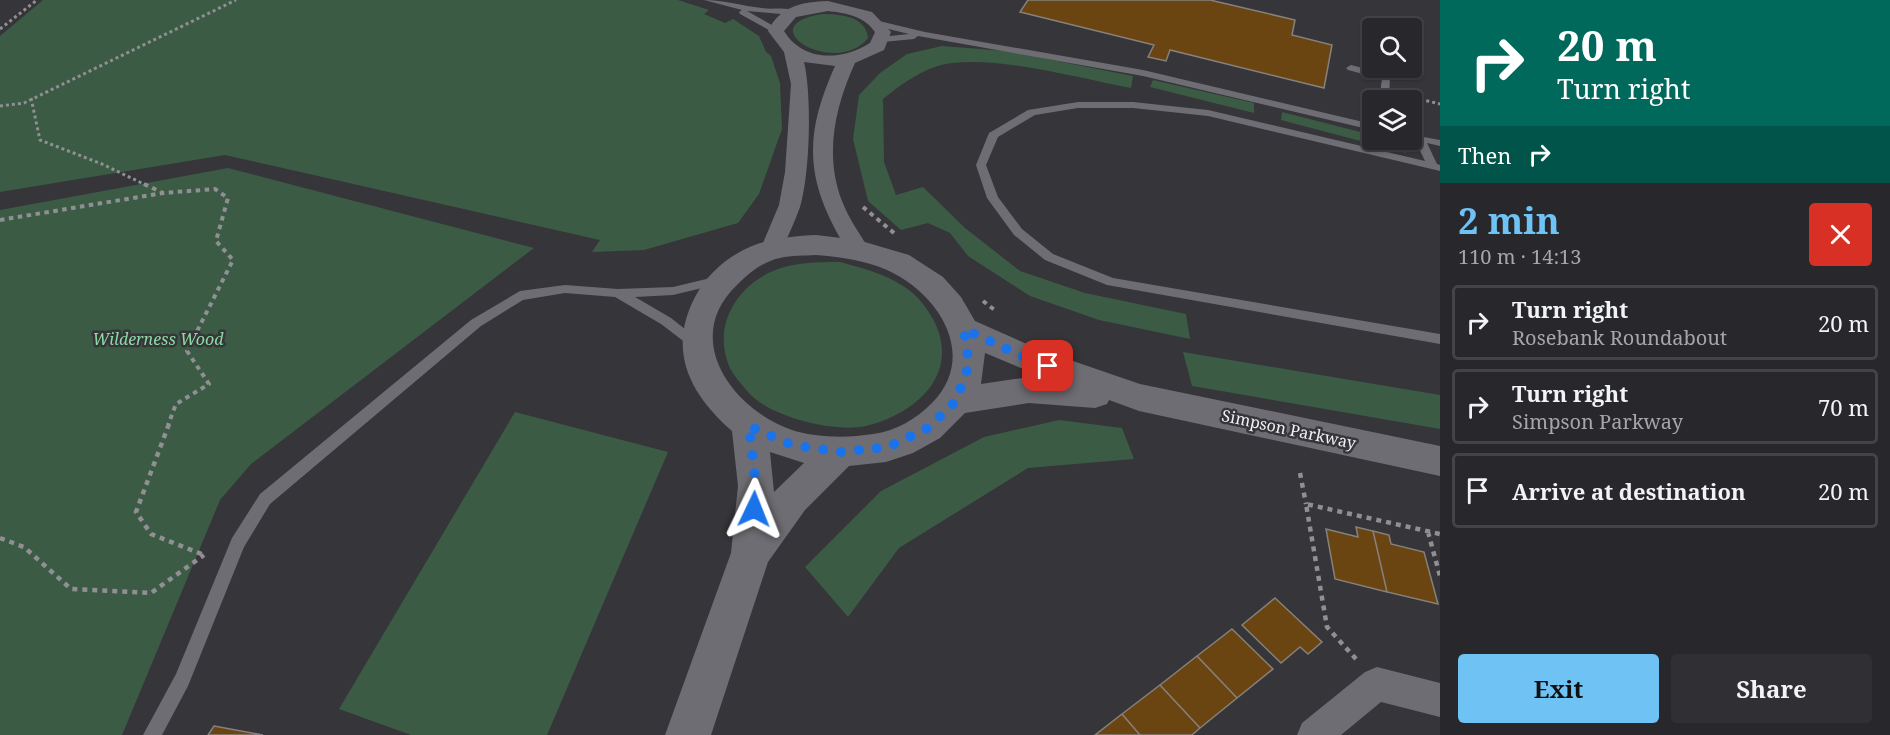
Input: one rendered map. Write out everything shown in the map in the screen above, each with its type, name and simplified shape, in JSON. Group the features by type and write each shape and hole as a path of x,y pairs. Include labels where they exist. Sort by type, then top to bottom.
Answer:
{"street":[{"path":"813,3 846,4 871,18 881,32 871,52 847,60 812,58 792,51 780,41 776,31 780,20 791,12 813,3"},
{"path":"771,250 790,205 795,172 800,84 792,51"},
{"path":"847,60 832,90 823,141 824,173 834,207 857,248"},
{"path":"816,245 857,248 892,259 923,277 948,301 964,329 969,365 956,401 928,428 888,447 840,452 792,445 749,426 710,389 695,345 701,309 722,279 747,262 771,250 816,245"},
{"name":"Simpson Parkway","path":"964,329 1026,358 1139,397 1440,461"},
{"name":"Simpson Parkway","path":"956,401 1029,390 1139,397"},
{"path":"688,735 751,554 756,486 749,426"},
{"path":"751,554 792,498 840,452"},
{"path":"1314,735 1377,684 1440,700"}],"lane":[{"path":"708,0 730,6 755,17 776,31"},
{"path":"730,6 791,12"},
{"path":"881,32 925,35"},
{"path":"881,32 925,35 1143,73 1362,126"},
{"path":"1352,68 1387,77 1386,90"},
{"path":"1269,103 1275,126"},
{"path":"1436,167 1275,126 1197,111 1133,105 1078,105 1032,112 993,135 981,165 993,198 1018,232 1049,257 1111,282 1440,339"},
{"path":"1422,138 1440,143"},
{"path":"1422,146 1436,167"},
{"path":"152,735 182,680 238,543 265,500 476,323 520,296 565,290 618,293 673,291 722,279"},
{"path":"618,293 666,321 695,345"}],"path":[{"path":"0,29 37,0"},
{"path":"0,106 24,103 236,0"},
{"path":"31,98 40,140 102,164 164,193"},
{"path":"1422,101 1440,104"},
{"path":"0,220 164,193 215,189 228,198 216,241 233,260 187,351 209,384 176,404 136,512 151,534 204,555"},
{"path":"863,207 895,234"},
{"path":"976,296 1013,324 1026,358"},
{"path":"1300,472 1327,627 1377,684"},
{"path":"1306,504 1440,534"},
{"path":"1428,532 1440,576"},
{"path":"0,538 24,548 71,589 151,593 221,543 238,543"}],"green space":[{"path":"43,0 678,0 709,10 704,14 725,23 733,19 759,36 766,52 771,56 780,83 782,129 759,194 738,223 644,250 592,252 600,240 225,155 0,192 0,36"},
{"path":"822,14 844,16 857,21 866,31 868,38 854,49 837,53 805,46 795,37 793,28 801,20"},
{"path":"942,46 1006,51 1133,76 1131,88 995,63 952,63 924,71 883,99 884,162 896,195 923,187 965,228 1020,271 1085,293 1186,314 1190,339 1099,320 1030,296 968,256 950,233 928,223 901,230 868,201 853,139 859,95 880,73 907,54"},
{"path":"1153,80 1254,103 1254,113 1150,87"},
{"path":"1282,112 1362,132 1362,141 1281,120"},
{"name":"Wilderness Wood","path":"228,168 534,248 251,464 220,500 122,735 0,735 0,210"},
{"path":"840,262 880,274 908,289 929,312 941,342 942,360 937,376 916,402 884,420 851,428 810,423 774,410 753,397 729,366 724,337 726,323 738,298 760,278 773,271 797,264"},
{"path":"1183,352 1440,395 1440,429 1192,386"},
{"path":"515,412 668,452 547,735 411,735 339,709"},
{"path":"1059,420 1122,428 1134,459 1028,468 899,548 848,617 805,567 881,491 984,437"}],"building":[{"path":"1028,0 1210,0 1295,20 1292,35 1332,45 1324,88 1170,50 1166,61 1148,57 1154,45 1020,12"},
{"path":"1356,527 1373,531 1387,592 1335,579 1326,529 1358,537"},
{"path":"1373,531 1389,535 1391,544 1424,552 1438,604 1387,592"},
{"path":"1275,598 1322,642 1308,654 1300,647 1281,663 1242,625"},
{"path":"1232,629 1273,669 1237,698 1197,656"},
{"path":"1197,656 1237,698 1200,728 1160,685"},
{"path":"1160,685 1200,728 1192,735 1140,735 1122,714"},
{"path":"1122,714 1140,735 1095,735"},
{"path":"214,726 263,735 208,735"}],"route":[{"path":"754,509 756,486 749,426 792,445 840,452 888,447 928,428 956,401 969,365 964,329 1048,366"}]}
